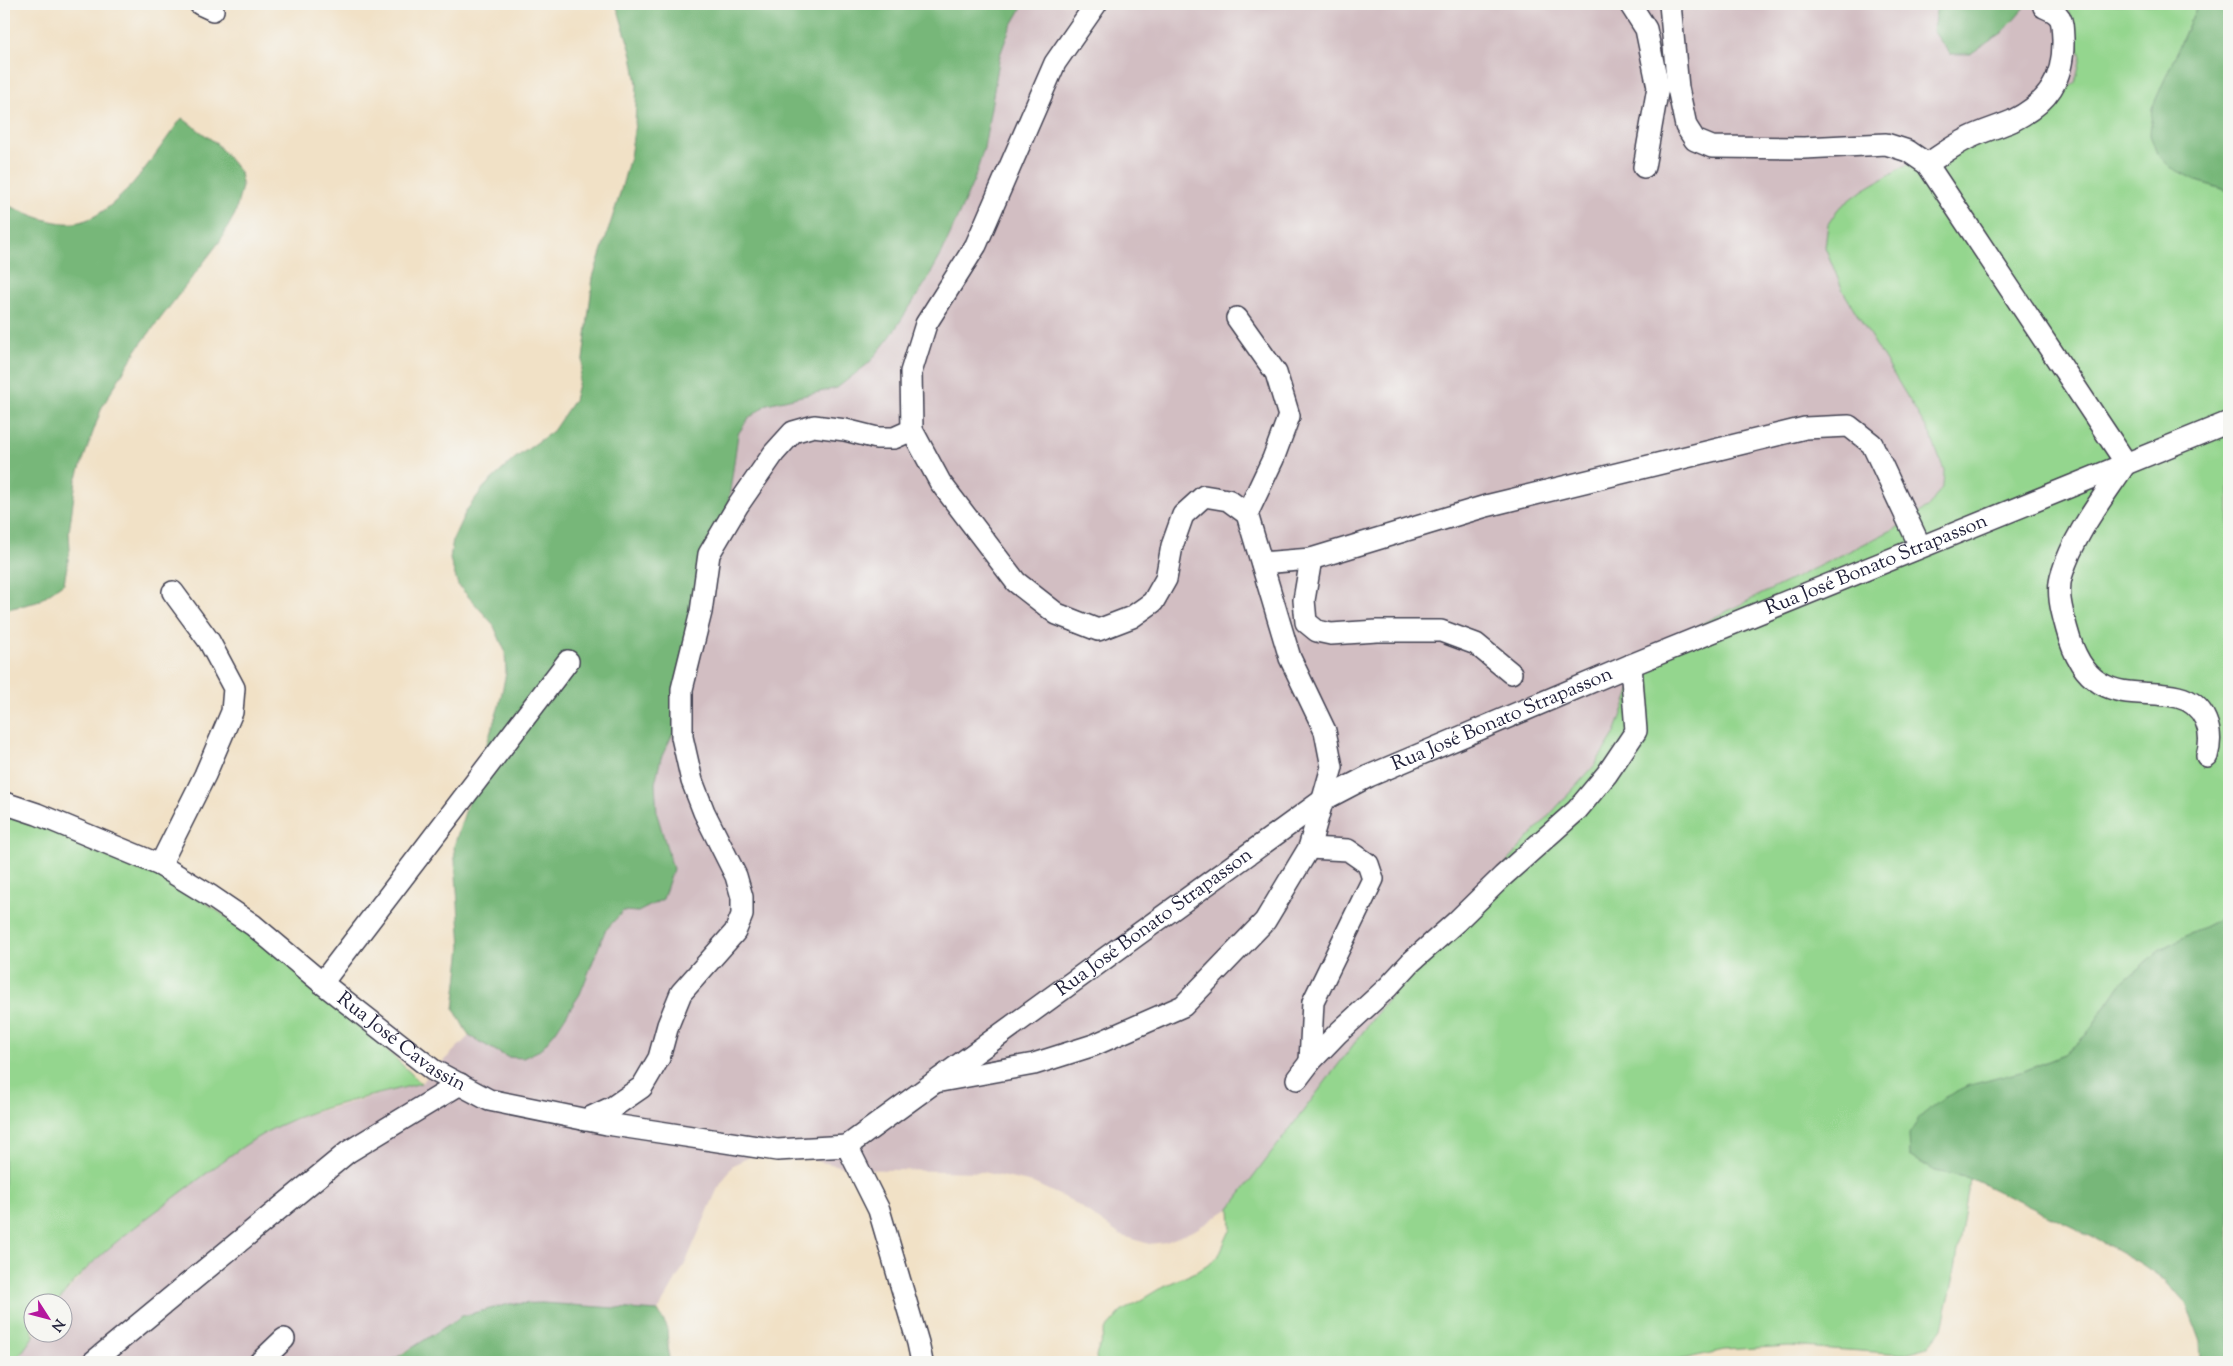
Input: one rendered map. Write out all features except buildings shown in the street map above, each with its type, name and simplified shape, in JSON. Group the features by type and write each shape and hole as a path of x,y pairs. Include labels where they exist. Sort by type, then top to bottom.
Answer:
{"street":[{"path":"935,1082 1034,1064 1094,1045 1183,1006 1265,921 1309,848 1332,767 1325,731 1290,658 1247,514 1228,500 1204,496 1183,515 1172,546 1166,579 1153,602 1132,617 1098,630 1057,614 1016,582 940,482 912,430 911,372 926,324 976,245 1054,63 1096,4"},
{"path":"1630,4 1646,29 1658,87 1644,167"},
{"path":"1670,4 1678,88 1686,126 1695,140 1712,147 1804,148 1886,144 1908,151 1926,164 2126,463 2073,546 2061,576 2060,603 2070,642 2083,666 2099,682 2116,690 2133,694 2178,697 2199,708 2208,724 2210,743 2206,756"},
{"path":"1926,164 1969,138 2012,121 2038,105 2054,88 2063,44 2062,20 2055,12 2044,7"},
{"path":"1237,318 1276,374 1289,416 1273,459 1247,514"},
{"name":"Rua José Bonato Strapasson","path":"847,1146 1323,800 1369,776 1631,665 2229,422"},
{"path":"586,1120 612,1108 642,1086 660,1058 668,1025 681,992 735,932 742,915 742,897 736,876 704,812 692,781 682,736 682,689 701,612 709,554 738,505 774,453 793,432 814,426 845,430 877,438 894,438 912,430"},
{"path":"1262,563 1311,559 1486,506 1804,428 1849,426 1872,444 1920,546"},
{"path":"1311,559 1304,600 1306,622 1317,631 1331,634 1377,631 1441,631 1476,644 1511,673"},
{"path":"160,866 205,775 232,712 234,688 210,641 173,592"},
{"path":"322,983 568,661"},
{"path":"1297,1079 1310,1062 1338,1033 1388,988 1411,962 1577,810 1607,774 1636,731 1631,665"},
{"name":"Rua José Cavassin","path":"4,803 37,814 160,866 253,925 322,983 433,1070 489,1100 586,1120 777,1150 847,1146"},
{"path":"1309,848 1348,850 1368,864 1373,879 1313,1002 1310,1062"},
{"path":"93,1362 348,1152 460,1084"},
{"path":"847,1146 879,1210 922,1362"},
{"path":"260,1362 284,1339"}],"shaded area":[{"path":"1024,4 1937,4 1933,31 1950,54 1970,54 2002,33 2028,4 2066,4 2081,57 2075,83 2057,95 1930,434 1944,470 1943,486 1929,506 1904,524 1699,625 1635,678 1615,733 1594,766 1381,1008 1230,1208 1195,1230 1166,1242 1149,1244 1120,1235 1072,1201 1033,1183 982,1172 852,1169 787,1154 758,1153 733,1165 717,1190 685,1264 658,1311 542,1303 509,1304 407,1350 390,1362 15,1362 28,1344 72,1344 72,1294 65,1294 94,1261 126,1234 242,1146 278,1126 309,1114 421,1083 469,1036 507,1057 580,994 605,932 623,911 638,912 673,869 657,814 655,783 661,758 687,705 729,498 738,434 748,419 767,404 837,388 869,363 890,337 940,257 974,180 984,148 1000,55 1010,28"}],"green space":[{"path":"616,4 1024,4 1010,28 1000,55 984,148 974,180 940,257 890,337 869,363 837,388 767,404 748,419 738,434 729,498 706,606 696,676 687,705 661,758 655,783 657,814 673,869 663,899 638,912 623,911 605,931 580,994 556,1031 540,1050 523,1058 507,1057 469,1036 454,1009 461,947 454,846 499,706 506,673 505,651 493,624 458,585 450,559 453,539 466,511 484,487 514,459 553,431 574,400 582,368 593,277 630,157 635,124 637,84 632,55"},
{"path":"1937,4 2028,4 2002,33 1970,54 1950,54 1933,31"},
{"path":"2066,4 2198,4 2181,42 2197,181 2229,191 2229,914 2159,950 2121,984 2086,1035 2064,1055 2024,1071 1935,1171 1970,1178 1953,1281 1942,1328 1928,1347 1903,1354 1789,1346 1724,1350 1670,1362 1097,1362 1096,1356 1105,1330 1121,1312 1164,1286 1196,1272 1218,1257 1231,1228 1230,1208 1381,1008 1446,929 1594,766 1615,733 1635,678 1651,656 1699,625 1904,524 1929,506 1943,486 1944,470 1930,434 1843,291 1825,247 1828,224 1838,209 1863,190 1942,144 2057,96 2075,83 2081,57"},
{"path":"2198,4 2229,4 2229,191 2197,181 2170,167 2157,154 2150,135 2152,108"},
{"path":"182,118 216,143 240,172 242,186 235,214 220,241 137,349 102,407 76,480 69,532 70,549 64,583 37,602 4,610 4,204 56,222 74,223 90,218 106,209 135,181"},
{"path":"4,814 147,862 307,973 421,1083 312,1112 266,1132 220,1163 118,1241 85,1270 64,1294 22,1294 22,1344 28,1344 15,1362 4,1362"},
{"path":"2229,914 2229,1128 2224,1160 2229,1191 2229,1362 2201,1362 2200,1341 2186,1303 2166,1281 2140,1263 2095,1238 1970,1178 1935,1171 1910,1156 1909,1134 1921,1116 1945,1097 1970,1085 2024,1071 2064,1055 2086,1035 2121,984 2159,950"},
{"path":"542,1303 658,1311 667,1327 669,1362 390,1362 462,1316 509,1304"}]}
